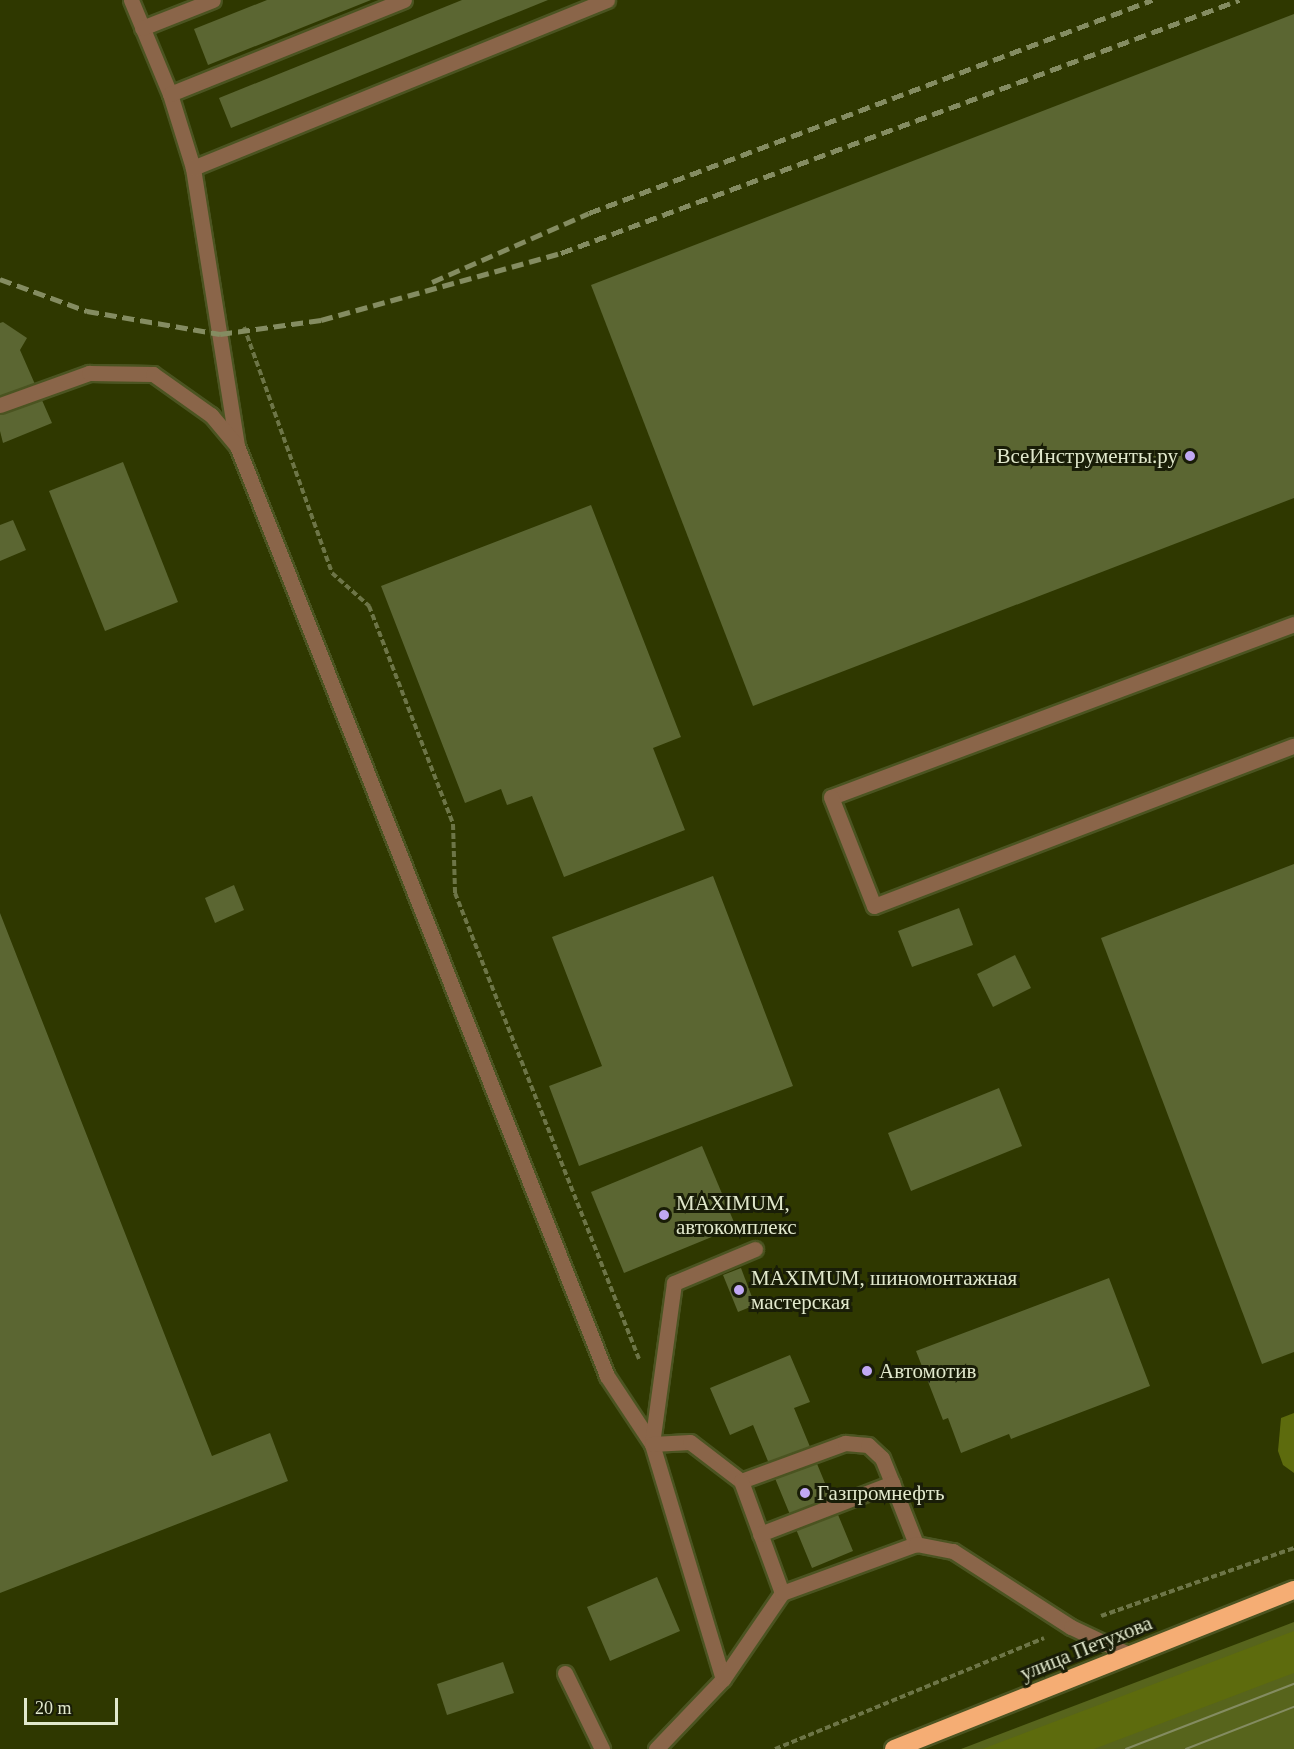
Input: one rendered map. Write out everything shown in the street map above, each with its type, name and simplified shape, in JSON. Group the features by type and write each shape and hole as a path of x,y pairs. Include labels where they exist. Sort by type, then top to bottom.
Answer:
{"highway":[{"name":"улица Петухова","path":"894,1749 1294,1590"}],"lane":[{"path":"131,0 170,93 193,168 237,446 607,1376 652,1444 723,1679"},
{"path":"142,28 213,0"},
{"path":"170,93 404,0"},
{"path":"193,168 608,0"},
{"path":"0,405 89,373 153,374 212,415 237,446"},
{"path":"1294,624 831,797 874,906 1294,746"},
{"path":"652,1444 674,1283 755,1249"},
{"path":"652,1444 690,1442 741,1481 782,1593"},
{"path":"741,1481 845,1443 868,1445 882,1458 916,1544"},
{"path":"760,1534 892,1483"},
{"path":"656,1749 723,1679 782,1593 916,1544 953,1551 1071,1627 1130,1655"},
{"path":"565,1672 602,1749"}],"path":[{"path":"242,320 332,573 369,606 453,824 455,893 640,1360"},
{"path":"776,1749 1071,1627 1294,1548"}],"green space":[{"path":"1294,1413 1294,1473 1283,1465 1278,1451 1281,1418"},
{"path":"1294,1622 1294,1749 961,1749"},
{"path":"1294,1631 1294,1673 1094,1749 982,1749"}],"building":[{"path":"267,0 371,0 208,65 194,29"},
{"path":"462,0 548,0 231,128 219,98"},
{"path":"1294,14 1294,498 753,706 591,285"},
{"path":"3,322 27,338 20,350 52,423 3,443 0,431 0,323"},
{"path":"123,462 178,602 105,631 49,491"},
{"path":"591,505 681,737 653,748 685,830 564,877 532,796 507,805 501,789 465,803 381,586"},
{"path":"13,520 26,550 0,561 0,525"},
{"path":"1294,864 1294,1352 1262,1364 1101,938"},
{"path":"713,876 793,1086 579,1166 549,1086 602,1066 552,937"},
{"path":"234,885 244,910 215,923 205,898"},
{"path":"959,908 973,945 912,967 898,931"},
{"path":"0,913 212,1456 270,1433 288,1481 0,1593"},
{"path":"1015,955 1031,988 993,1007 977,974"},
{"path":"999,1088 1022,1146 911,1191 888,1133"},
{"path":"702,1146 736,1227 624,1273 591,1192"},
{"name":"MAXIMUM, шиномонтажная мастерская","path":"741,1268 755,1305 738,1312 723,1275"},
{"path":"1109,1278 1150,1386 1011,1439 1009,1434 961,1453 948,1418 943,1420 916,1351"},
{"name":"Газпромнефть","path":"790,1355 810,1402 794,1408 853,1551 812,1568 753,1425 730,1435 710,1388"},
{"path":"657,1577 680,1631 610,1661 587,1607"},
{"path":"503,1662 514,1693 447,1715 437,1684"}],"tram line":[{"path":"1126,1749 1294,1684"},
{"path":"1186,1749 1294,1707"}],"railway":[{"path":"432,282 589,213 1152,0"},
{"path":"0,279 87,311 220,334 321,320 561,253 1239,0"}],"place":[{"name":"ВсеИнструменты.ру","path":"1190,456"},
{"name":"MAXIMUM, автокомплекс","path":"664,1215"},
{"name":"MAXIMUM, шиномонтажная мастерская","path":"739,1290"},
{"name":"Автомотив","path":"867,1371"},
{"name":"Газпромнефть","path":"805,1493"}]}
